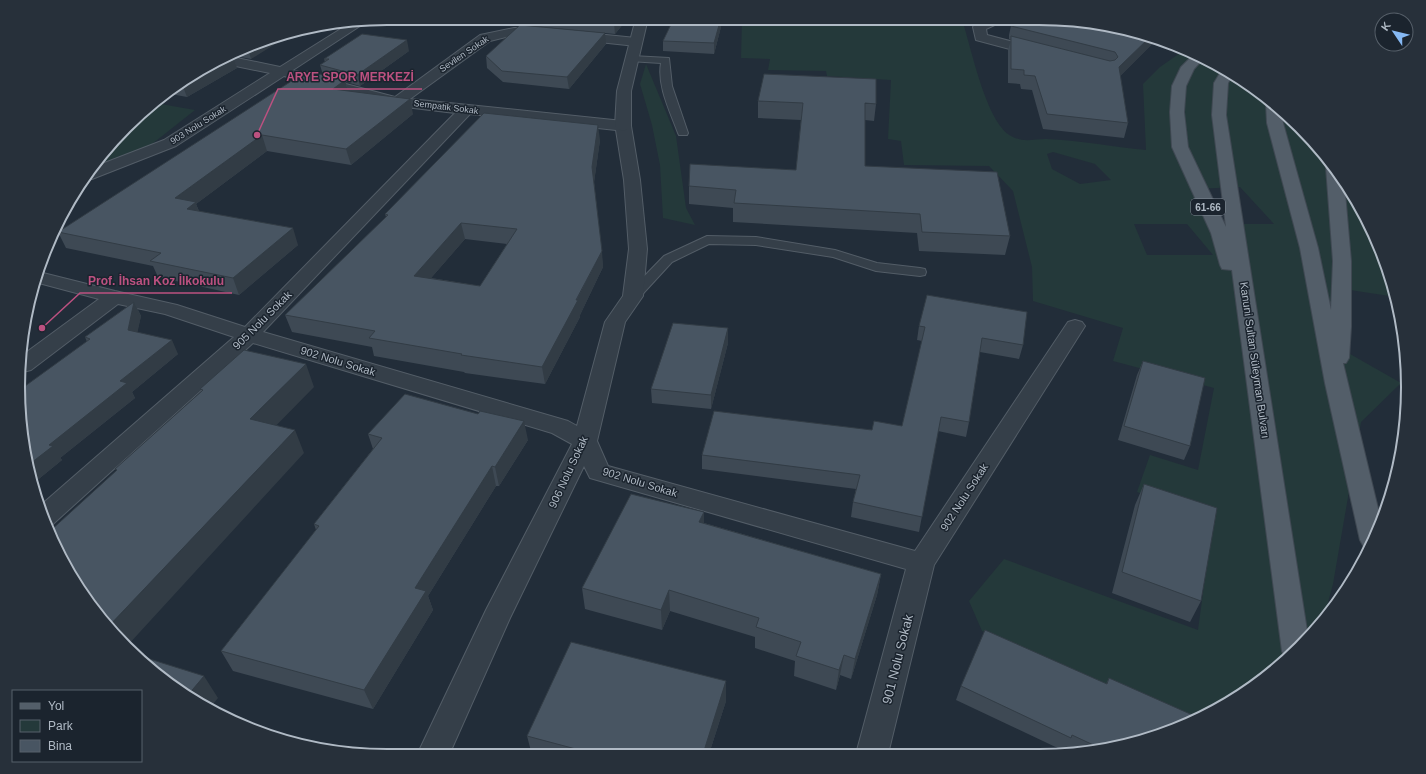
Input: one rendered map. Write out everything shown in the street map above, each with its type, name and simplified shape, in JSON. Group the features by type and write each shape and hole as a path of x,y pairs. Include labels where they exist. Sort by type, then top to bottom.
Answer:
{"main road":[{"name":"61-66","path":"1195,60 1188,67 1179,86 1177,112 1180,147 1220,233 1255,362"},
{"name":"Kanuni Sultan Süleyman Bulvarı","path":"1225,76 1221,82 1219,115 1295,643"},
{"path":"1273,111 1274,123 1308,248 1336,383 1371,531"},
{"path":"1335,179 1342,261 1341,327 1336,383"}],"street":[{"name":"906 Nolu Sokak","path":"436,749 496,618 585,441 615,322 633,296 638,249 632,180 623,126 624,91 640,25"},
{"path":"984,25 979,27 981,37 1053,57"},
{"name":"903 Nolu Sokak","path":"96,172 170,143 352,27"},
{"name":"Sevilen Sokak","path":"397,102 485,38 501,32 523,30 636,42"},
{"name":"Sempatik Sokak","path":"230,61 283,72 397,102 623,126"},
{"name":"905 Nolu Sokak","path":"48,513 249,334 466,110"},
{"name":"902 Nolu Sokak","path":"42,278 114,297 170,309 560,427 585,441 599,472 921,563 1075,326"},
{"path":"26,363 114,297"},
{"name":"901 Nolu Sokak","path":"873,749 921,563"}],"lane":[{"path":"632,59 666,60 664,67 669,90 683,134"},
{"path":"633,296 668,259 707,240 756,241 835,254 876,267 920,272"}],"green space":[{"path":"742,25 966,25 964,26 976,69 988,102 1002,129 1011,136 1028,140 1046,139 1083,142 1146,150 1143,84 1160,67 1179,54 1220,73 1240,86 1278,115 1311,148 1340,186 1353,206 1373,248 1390,296 1337,288 1343,350 1401,383 1361,422 1333,584 1327,605 1311,626 1278,659 1240,688 1220,701 1184,719 982,631 969,601 1004,559 1198,630 1213,518 1137,492 1150,455 1198,470 1214,388 1113,361 1123,328 1033,301 1032,267 1013,191 989,166 904,165 901,141 888,139 891,80 827,76 826,71 768,70 770,59 741,58","holes":["1053,152 1095,164 1111,180 1080,184 1052,169 1047,154","1240,187 1274,224 1218,224 1194,189","1134,224 1187,224 1213,255 1147,255"]},
{"path":"646,64 676,136 686,208 695,225 663,218 660,165 652,125 640,84"},
{"path":"162,104 195,110 152,144 104,162 131,131"}],"building":[{"path":"520,25 605,33 567,77 502,71 486,56"},
{"path":"671,25 719,25 714,43 663,41"},
{"path":"1039,25 1086,28 1133,37 1146,41 1119,67 1128,123 1047,114 1035,76 1024,75 1024,70 1011,69 1011,36 1110,61 1115,60 1118,57 1115,52 1011,26"},
{"path":"362,34 407,40 357,75 320,65 329,59 324,59"},
{"path":"307,71 345,80 333,89 410,99 346,149 262,135 175,198 196,202 187,209 293,228 233,278 150,261 161,253 60,232 61,230"},
{"path":"764,74 876,79 876,104 865,103 865,166 997,172 1010,236 922,232 920,214 734,203 736,190 689,186 690,164 796,170 803,103 758,101"},
{"path":"484,113 598,125 592,167 602,251 542,367 461,355 462,354 369,338 375,331 285,315 388,215 385,214","holes":["461,223 517,229 480,286 414,276"]},
{"path":"927,295 1027,312 1023,345 982,338 969,422 941,417 922,517 853,502 860,475 702,455 714,411 872,430 874,421 902,426 925,327 919,326"},
{"path":"134,302 128,330 172,340 120,381 127,383 49,445 53,446 33,462 28,434 25,386 90,339 85,337"},
{"path":"673,323 728,328 711,395 651,389"},
{"path":"244,350 306,364 250,419 295,430 112,623 73,568 54,528 117,470 115,469 203,390 200,389"},
{"path":"1143,361 1205,378 1190,446 1124,426"},
{"path":"405,394 478,414 480,411 524,421 495,467 492,466 415,588 426,591 364,690 221,651 319,526 314,524 382,438 368,434"},
{"path":"1144,484 1217,508 1201,601 1122,572"},
{"path":"631,494 704,512 699,522 881,574 855,659 844,655 839,670 796,656 801,642 756,627 759,618 669,590 661,610 582,588"},
{"path":"985,630 1107,684 1109,678 1192,715 1133,737 1093,745 1072,735 1071,738 961,686"},
{"path":"571,642 726,681 705,749 576,749 527,736"},
{"path":"147,658 204,676 191,691"}],"place":[{"name":"ARYE SPOR MERKEZİ","path":"257,135"},
{"name":"Prof. İhsan Koz İlkokulu","path":"42,328"}]}
